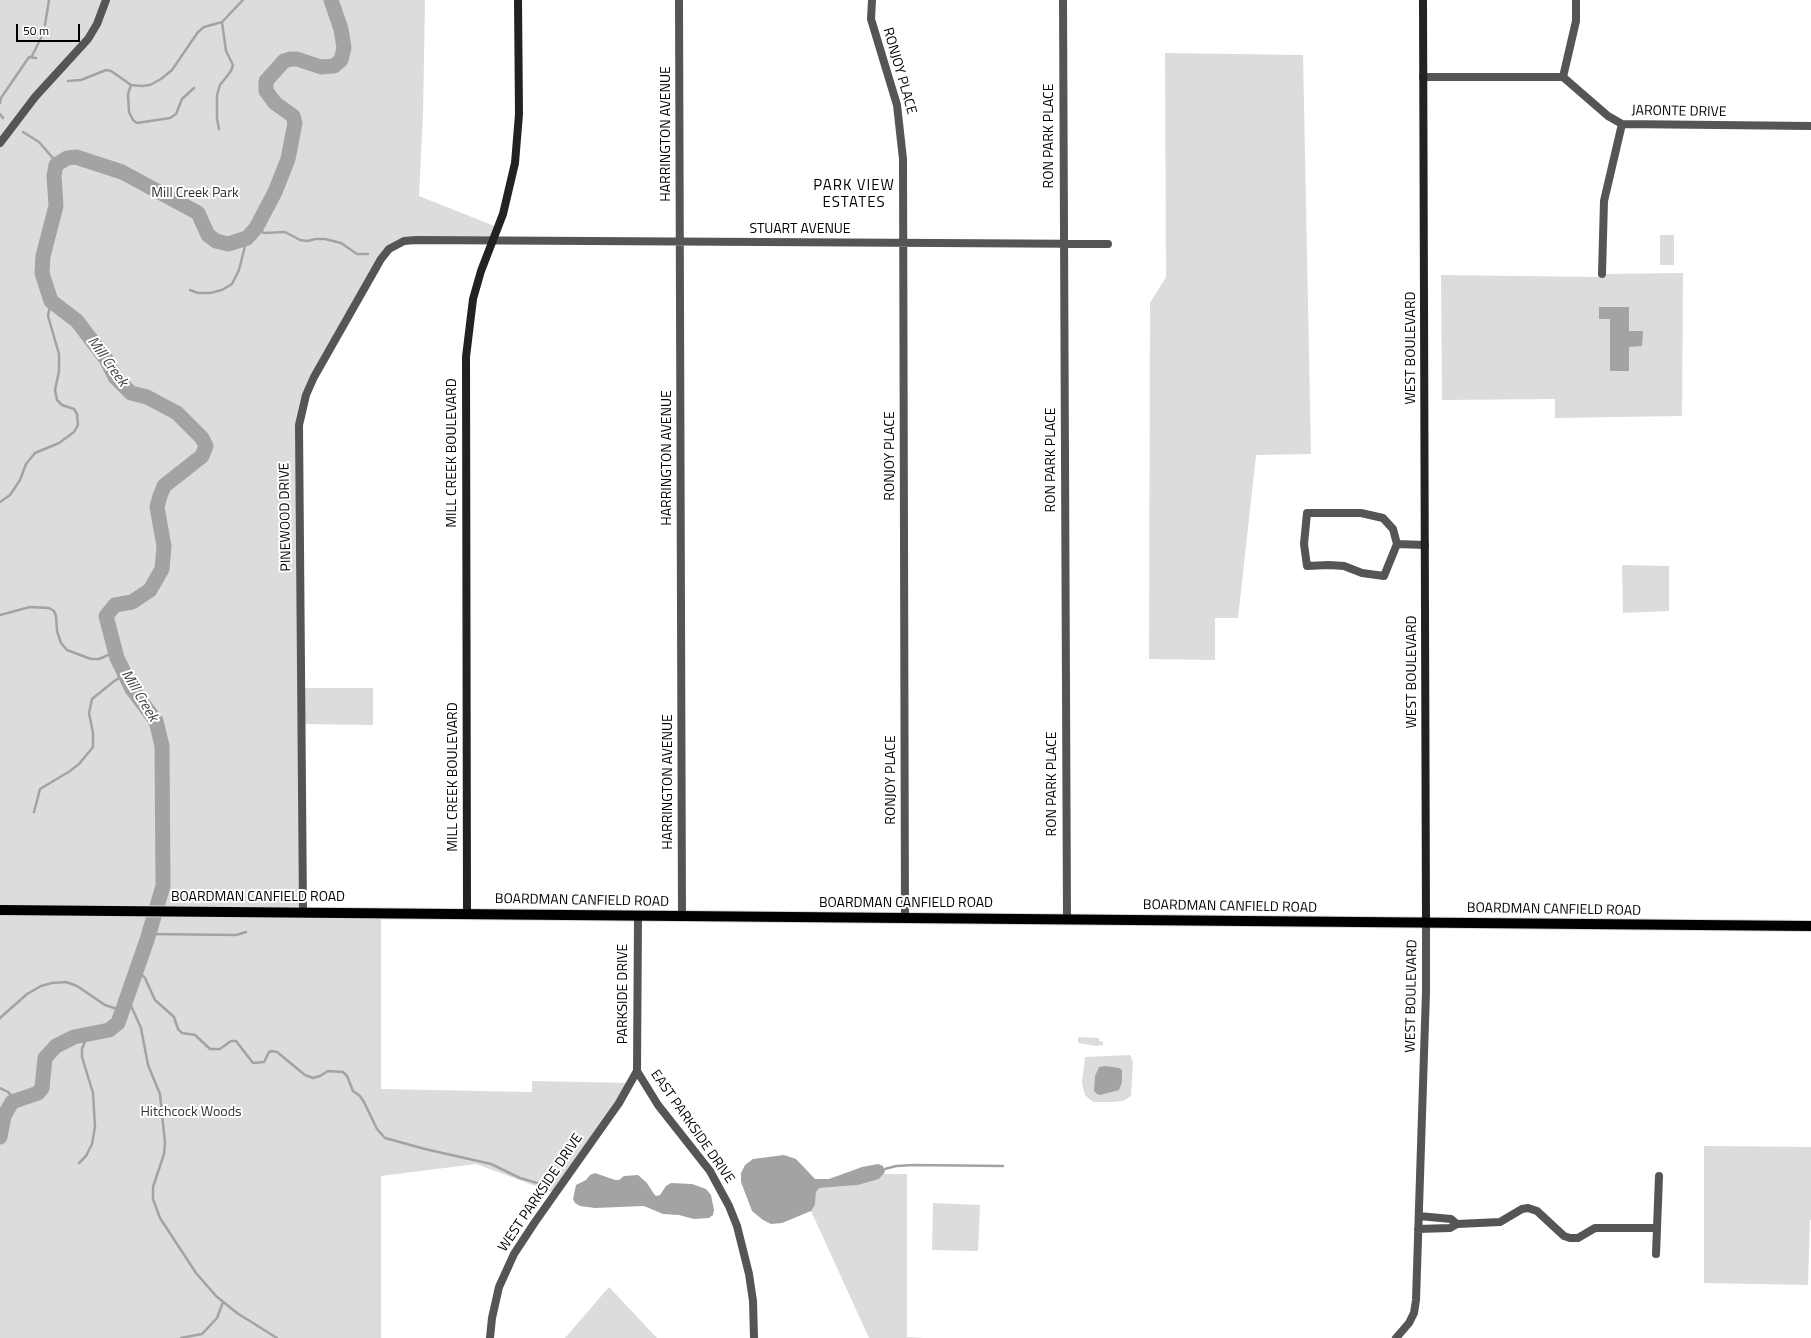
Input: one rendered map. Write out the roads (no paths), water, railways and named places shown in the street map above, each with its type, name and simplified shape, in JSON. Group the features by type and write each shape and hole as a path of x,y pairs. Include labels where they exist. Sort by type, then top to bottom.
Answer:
{"main road":[{"name":"BOARDMAN CANFIELD ROAD","path":"0,910 1811,926"}],"street":[{"path":"0,143 35,97 88,39 97,24 106,0"},
{"name":"MILL CREEK BOULEVARD","path":"467,914 466,357 473,299 481,271 503,214 510,189 518,139 518,0"},
{"name":"HARRINGTON AVENUE","path":"679,0 682,916"},
{"name":"RONJOY PLACE","path":"872,0 870,12 872,23 893,88 900,124 903,159 906,918"},
{"name":"RON PARK PLACE","path":"1063,0 1067,919"},
{"name":"WEST BOULEVARD","path":"1396,1338 1409,1323 1416,1306 1426,992 1423,0"},
{"path":"1423,77 1563,77 1576,21 1576,0"},
{"name":"JARONTE DRIVE","path":"1563,77 1608,116 1622,124 1811,126"},
{"path":"1602,274 1604,201 1622,124"},
{"name":"PINEWOOD DRIVE","path":"303,912 298,438 301,411 314,377 381,259 389,249 404,241 416,240 492,241"},
{"name":"STUART AVENUE","path":"492,241 1108,244"},
{"path":"1307,513 1361,513 1383,518 1393,529 1397,544 1384,576 1362,573 1344,566 1307,566 1304,544 1307,513"},
{"path":"1397,544 1425,545"},
{"name":"PARKSIDE DRIVE","path":"637,1072 638,916"},
{"name":"WEST PARKSIDE DRIVE","path":"490,1338 492,1318 499,1287 514,1254 618,1103 637,1072"},
{"name":"EAST PARKSIDE DRIVE","path":"637,1072 658,1105 710,1171 729,1206 737,1226 750,1274 753,1301 754,1338"},
{"path":"1656,1254 1659,1176"},
{"path":"1418,1229 1450,1228 1458,1224 1500,1222 1522,1209 1528,1208 1537,1211 1564,1236 1570,1238 1578,1238 1595,1228 1657,1228"},
{"path":"1419,1216 1451,1219 1458,1224"}],"waterway":[{"path":"45,25 49,0"},
{"path":"68,81 81,80 106,70 111,71 131,85 150,85 161,79 172,70 198,32 204,27 222,22 243,0"},
{"name":"Mill Creek","path":"0,1137 4,1116 12,1102 38,1093 42,1088 45,1058 56,1046 74,1037 109,1030 118,1023 147,940 163,886 162,746 156,721 132,689 117,658 106,616 115,605 132,602 150,590 162,569 164,546 157,507 160,496 164,486 202,456 206,446 202,438 177,413 147,397 131,393 115,377 106,359 77,321 51,301 42,273 43,256 56,206 54,176 56,165 67,158 76,157 122,172 198,213 208,235 216,241 228,244 247,238 256,228 275,192 288,159 295,123 293,116 275,103 266,91 266,81 284,61 291,59 297,59 321,67 334,66 341,60 344,48 341,29 331,0"},
{"path":"219,129 217,119 217,95 220,85 231,71 233,65 226,51 222,22"},
{"path":"32,56 43,34"},
{"path":"0,103 1,98 29,57 36,58"},
{"path":"131,85 128,94 129,112 133,120 137,123 170,118 176,114 182,99 194,88"},
{"path":"0,114 3,118"},
{"path":"23,132 39,142 58,164"},
{"path":"256,228 264,233 285,232 300,240 307,241 325,239 341,243 357,254 368,254"},
{"path":"190,290 198,293 210,293 222,290 232,284 239,270 247,238"},
{"path":"0,502 10,495 20,480 26,464 35,453 59,443 74,432 78,425 77,414 74,409 62,405 57,400 55,390 59,371 59,354 48,316 51,301"},
{"path":"0,615 30,607 49,608 54,611 56,616 57,631 61,643 67,650 91,659 99,659 115,652"},
{"path":"34,812 40,789 79,764 93,747 93,733 89,713 92,699 125,674"},
{"path":"149,934 236,935 246,932"},
{"path":"137,970 145,978 155,1000 174,1017 178,1029 182,1033 195,1035 210,1049 220,1049 231,1041 236,1041 253,1063 264,1062 269,1052 272,1051 277,1052 305,1075 313,1078 328,1071 343,1072 347,1076 353,1091 360,1096 364,1102 377,1129 385,1138 491,1164 520,1178 544,1185"},
{"path":"0,1018 27,994 41,986 52,983 66,982 77,986 105,1005 123,1011"},
{"path":"128,999 141,1028 148,1065 160,1094 165,1143 164,1154 153,1187 153,1199 160,1218 196,1273 216,1296 237,1313 277,1338"},
{"path":"79,1163 86,1156 92,1144 95,1127 93,1093 82,1057 82,1049 88,1034"},
{"path":"0,1088 8,1092 16,1100"},
{"path":"885,1169 896,1166 914,1165 1003,1166"},
{"path":"181,1338 202,1334 217,1318 223,1302"}],"district":[{"name":"PARK VIEW ESTATES","path":"854,194"}],"park label":[{"name":"Mill Creek Park","path":"195,194"},
{"name":"Hitchcock Woods","path":"191,1113"}]}
